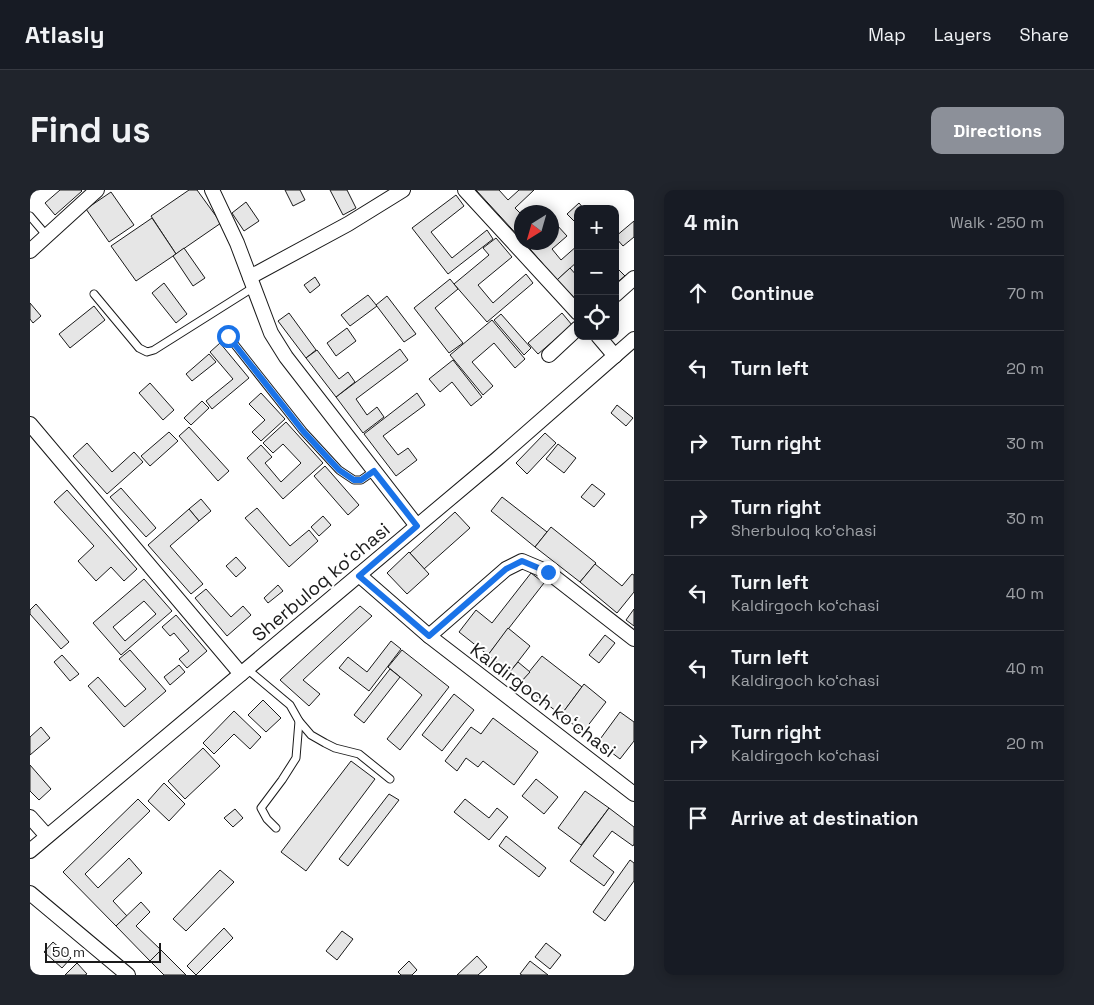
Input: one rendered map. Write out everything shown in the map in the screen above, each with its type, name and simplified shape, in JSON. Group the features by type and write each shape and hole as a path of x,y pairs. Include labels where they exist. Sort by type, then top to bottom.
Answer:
{"street":[{"path":"30,251 97,190"},
{"path":"212,190 237,243 271,333 286,357 417,526"},
{"path":"252,282 403,190"},
{"path":"465,190 574,309"},
{"path":"619,291 634,278"},
{"path":"548,354 574,331"},
{"path":"601,340 615,356"},
{"name":"Sherbuloq koʻchasi","path":"30,851 359,576 634,340"},
{"path":"30,424 244,671"},
{"path":"429,636 506,569 522,561 548,572 634,639"},
{"name":"Kaldirgoch koʻchasi","path":"359,576 429,636 634,794"},
{"path":"30,817 47,836"},
{"path":"30,893 128,975"}],"lane":[{"path":"30,216 47,236"},
{"path":"94,294 139,348 147,352 154,350 181,332 252,282"},
{"path":"228,336 303,431 339,470 354,480 361,480 374,471"},
{"path":"244,671 290,705 299,721 311,734 325,744 360,754 390,779"},
{"path":"276,828 267,819 261,808 296,758 299,721"}],"building":[{"path":"60,190 82,191 55,215 45,203"},
{"path":"189,190 197,190 221,223 176,254 151,216"},
{"path":"285,190 300,190 305,200 293,206"},
{"path":"330,190 347,190 356,208 343,215"},
{"path":"476,190 499,190 508,200 519,190 534,190 518,205 514,205 514,231"},
{"path":"111,192 134,225 109,242 86,209"},
{"path":"456,195 464,206 431,232 452,258 487,230 493,239 448,274 412,228"},
{"path":"246,202 259,221 244,231 232,213"},
{"path":"574,208 574,221 567,214"},
{"path":"152,218 176,254 136,281 111,246"},
{"path":"634,221 634,237 623,246 619,242 619,234"},
{"path":"559,227 567,236 559,243"},
{"path":"496,238 512,257 478,285 493,303 526,274 533,283 487,322 454,284 489,255 483,248"},
{"path":"184,248 205,278 193,286 173,256"},
{"path":"574,249 574,265 557,280 531,250 553,250 561,260"},
{"path":"570,268 574,272 574,298 557,280"},
{"path":"619,270 625,276 619,281"},
{"path":"315,277 320,285 310,293 304,285"},
{"path":"450,279 458,289 435,308 463,343 449,353 414,308"},
{"path":"164,283 187,314 176,323 152,293"},
{"path":"368,295 377,306 350,326 341,315"},
{"path":"387,296 416,334 404,342 376,305"},
{"path":"30,303 41,316 33,323 30,319"},
{"path":"94,306 105,320 70,348 59,334"},
{"path":"289,313 316,350 306,358 278,321"},
{"path":"562,313 572,325 538,354 528,343"},
{"path":"501,314 531,348 524,355 494,320"},
{"path":"492,320 525,359 515,368 494,343 472,362 493,386 483,395 450,355"},
{"path":"347,328 356,341 336,356 327,343"},
{"path":"220,343 249,378 212,409 206,401 233,379 210,352"},
{"path":"400,349 408,360 356,399 367,415 377,407 384,417 363,433 336,397"},
{"path":"317,350 339,379 348,372 355,382 336,397 306,358"},
{"path":"209,354 216,362 192,381 186,374"},
{"path":"453,360 482,397 471,406 452,382 440,392 429,379"},
{"path":"150,383 174,410 163,420 139,393"},
{"path":"261,393 285,419 261,441 252,432 265,420 249,404"},
{"path":"417,393 425,405 383,436 398,455 408,448 417,460 396,476 364,434"},
{"path":"202,401 209,408 191,425 184,418"},
{"path":"617,405 633,418 626,426 611,413"},
{"path":"286,422 323,463 283,499 247,458 261,445 272,457 265,463 281,482 301,463 283,444 273,453 263,443"},
{"path":"189,427 229,471 218,481 179,436"},
{"path":"169,432 178,441 150,466 141,456"},
{"path":"545,433 556,443 527,474 516,463"},
{"path":"87,443 112,472 134,452 143,462 107,494 73,456"},
{"path":"558,444 576,458 564,473 546,459"},
{"path":"325,466 359,505 348,515 314,476"},
{"path":"592,484 605,494 594,507 581,497"},
{"path":"121,488 156,528 146,537 110,497"},
{"path":"67,490 137,569 124,581 111,567 96,581 78,561 94,546 54,502"},
{"path":"502,497 547,532 535,547 491,511"},
{"path":"201,499 211,511 199,521 189,509"},
{"path":"257,508 290,546 309,530 318,541 289,567 245,518"},
{"path":"189,509 199,521 170,546 203,584 191,594 148,545"},
{"path":"455,512 470,528 424,569 410,553"},
{"path":"323,516 331,525 319,536 311,527"},
{"path":"551,527 596,563 580,582 535,547"},
{"path":"409,552 429,574 407,594 387,573"},
{"path":"236,557 246,568 236,577 226,566"},
{"path":"595,564 622,586 632,574 634,575 634,592 617,613 580,582"},
{"path":"531,573 544,583 488,655 459,632 476,610 492,623"},
{"path":"144,579 172,611 121,655 93,623","holes":["144,601 156,614 125,641 113,627"]},
{"path":"278,585 283,591 268,603 264,598"},
{"path":"206,589 231,617 243,606 251,615 227,636 195,598"},
{"path":"36,604 69,642 61,649 30,614 30,610"},
{"path":"360,606 372,616 303,680 320,694 309,706 280,680"},
{"path":"634,609 634,626 626,620"},
{"path":"176,615 207,651 187,668 179,659 189,651 174,633 170,636 162,627"},
{"path":"508,628 530,646 510,672 488,655"},
{"path":"605,635 615,643 599,663 589,655"},
{"path":"391,641 401,649 369,691 339,668 348,657 367,672"},
{"path":"130,650 166,691 124,727 88,686 98,677 125,707 146,689 119,659"},
{"path":"402,650 449,687 400,750 387,739 422,695 388,667"},
{"path":"62,655 79,674 70,681 54,662"},
{"path":"542,656 582,687 561,715 520,683"},
{"path":"518,662 530,672 520,683 508,674"},
{"path":"179,665 185,672 170,685 164,677"},
{"path":"390,669 400,677 364,723 354,715"},
{"path":"584,684 606,702 583,732 561,715"},
{"path":"454,694 474,710 442,751 422,735"},
{"path":"263,700 281,718 266,732 248,715"},
{"path":"234,711 261,737 250,749 234,734 214,754 203,743"},
{"path":"620,712 634,722 634,741 620,759 598,742"},
{"path":"493,718 538,752 514,785 483,761 478,767 466,758 457,771 445,761 471,727 481,734"},
{"path":"41,727 50,738 30,755 30,737"},
{"path":"203,748 220,766 185,799 168,781"},
{"path":"351,761 375,779 306,871 281,852"},
{"path":"30,765 51,789 39,800 30,791"},
{"path":"536,779 558,797 544,814 522,796"},
{"path":"164,783 185,804 169,821 148,801"},
{"path":"585,791 609,808 581,845 558,828"},
{"path":"389,794 399,800 348,866 339,859"},
{"path":"138,799 150,811 85,874 98,888 129,858 142,873 113,901 127,916 116,926 63,872"},
{"path":"465,799 489,818 497,808 508,817 489,840 454,812"},
{"path":"609,808 634,827 634,844 633,846 612,831 593,856 614,872 604,886 570,861"},
{"path":"235,809 243,818 233,827 224,818"},
{"path":"506,836 546,868 539,877 499,846"},
{"path":"630,860 634,863 634,881 605,921 593,912"},
{"path":"220,870 234,882 186,931 173,919"},
{"path":"141,902 150,912 136,926 161,950 150,961 116,926"},
{"path":"224,928 233,938 196,975 187,966"},
{"path":"342,931 353,939 337,960 326,951"},
{"path":"53,942 71,958 62,968 44,952"},
{"path":"546,943 561,955 550,969 535,957"},
{"path":"161,950 186,975 164,975 150,961"},
{"path":"477,956 487,967 478,975 457,975"},
{"path":"409,961 417,970 412,975 401,975 398,972"},
{"path":"530,961 548,975 520,974"},
{"path":"77,963 87,974 65,975"}],"route":[{"path":"228,336 303,431 339,470 354,480 361,480 374,471 417,526 359,576 429,636 506,569 522,561 548,572"}]}
